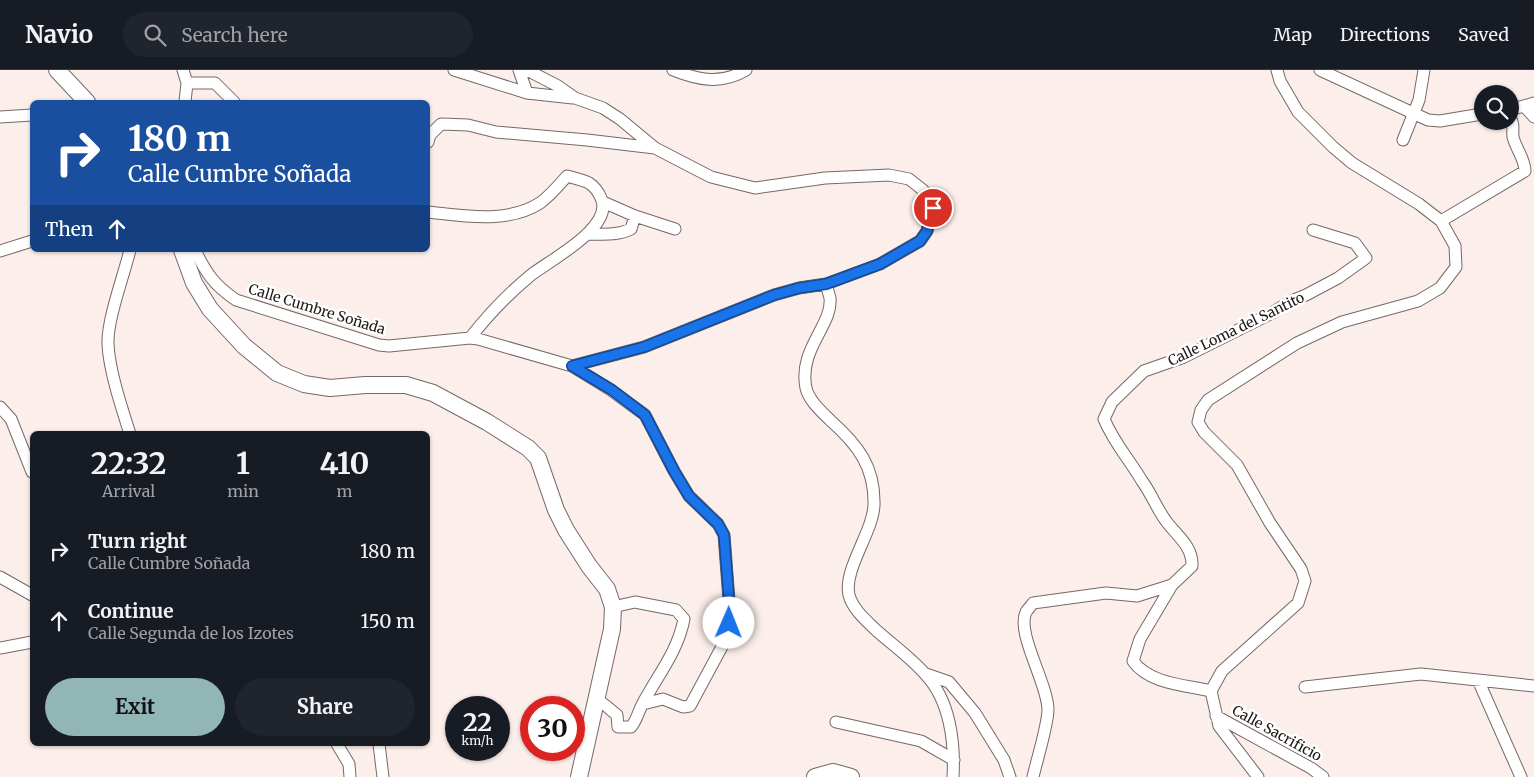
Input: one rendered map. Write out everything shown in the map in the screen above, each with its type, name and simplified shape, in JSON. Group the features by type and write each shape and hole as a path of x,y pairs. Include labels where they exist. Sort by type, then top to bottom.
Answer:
{"main road":[{"path":"57,70 85,100"},
{"path":"183,252 194,284 210,309 244,346 277,373 304,384 330,388 365,385 406,385 432,392 487,422 528,448 538,458 556,510 566,530 588,566 607,589 613,607 612,630 579,777"},
{"path":"816,777 833,772 851,777"}],"street":[{"path":"183,70 187,82 185,100"},
{"path":"454,70 527,93 575,98 603,108 620,119 655,148 711,178 755,188 825,178 889,175 909,180 924,190 933,208 927,231 920,241 880,264 826,284 799,288 774,295 644,347 572,366"},
{"path":"519,70 527,93"},
{"path":"527,70 558,86 575,98"},
{"path":"672,70 708,80 725,79 746,70"},
{"path":"1258,777 1219,726 1211,691 1222,671 1298,603 1305,581 1301,569 1270,523 1238,465 1204,432 1198,422 1200,410 1208,400 1297,343 1342,322 1418,300 1440,288 1456,267 1454,246 1441,221 1419,204 1352,163 1333,148 1298,112 1280,80 1277,70"},
{"path":"1320,70 1428,120 1440,121 1474,115"},
{"path":"1403,140 1419,100 1424,70"},
{"path":"187,82 215,83 232,100"},
{"path":"1530,105 1534,117"},
{"path":"0,117 30,115"},
{"path":"430,135 441,124 468,125 496,132 655,148"},
{"path":"1441,221 1530,172 1513,136 1514,130"},
{"path":"430,212 467,217 514,216 541,203 567,176 589,183 597,189 603,202 600,221 587,234 532,274 490,312 470,338"},
{"path":"603,202 635,216 675,229"},
{"path":"587,234 625,232 631,229 635,216"},
{"name":"Calle Loma del Santito","path":"1034,777 1048,710 1044,682 1028,646 1024,627 1026,613 1033,603 1106,593 1137,596 1172,585 1192,566 1193,556 1183,539 1165,520 1136,471 1112,439 1104,419 1112,402 1144,371 1184,357 1272,313 1291,301 1338,278 1366,258 1354,243 1313,230"},
{"path":"0,251 30,242"},
{"path":"129,252 110,326 108,344 129,431"},
{"name":"Calle Cumbre Soñada","path":"196,252 209,278 236,300 364,342 389,346 470,338 572,366 612,390 645,415 689,496 718,524 724,535 729,623 725,641 690,706 683,707 663,699 643,704"},
{"path":"826,284 830,299 829,309 805,363 806,389 817,408 855,444 866,460 874,506 868,529 856,559 849,594 854,607 867,622 925,674 939,692 947,714 954,760 953,777"},
{"path":"0,407 11,419 30,467"},
{"path":"0,577 30,593"},
{"path":"1172,585 1140,640 1133,661 1139,670 1154,678 1211,691"},
{"path":"596,700 601,701 608,710 617,715 618,727 626,729 630,727 636,720 643,704 672,656 681,635 684,619 676,610 636,602 613,607"},
{"path":"0,648 30,642"},
{"path":"925,674 948,682 975,713 1004,760 1010,777"},
{"path":"1305,687 1421,674 1534,686"},
{"path":"1478,680 1520,777"},
{"name":"Calle Sacrificio","path":"1216,716 1312,768 1323,777"},
{"path":"836,722 921,741 954,760"},
{"path":"339,746 349,764 350,777"},
{"path":"378,746 383,777"}],"route":[{"path":"729,623 724,535 718,524 689,496 645,415 612,390 572,366 644,347 774,295 813,285 826,284 880,264 920,241 927,231 933,208"}]}
